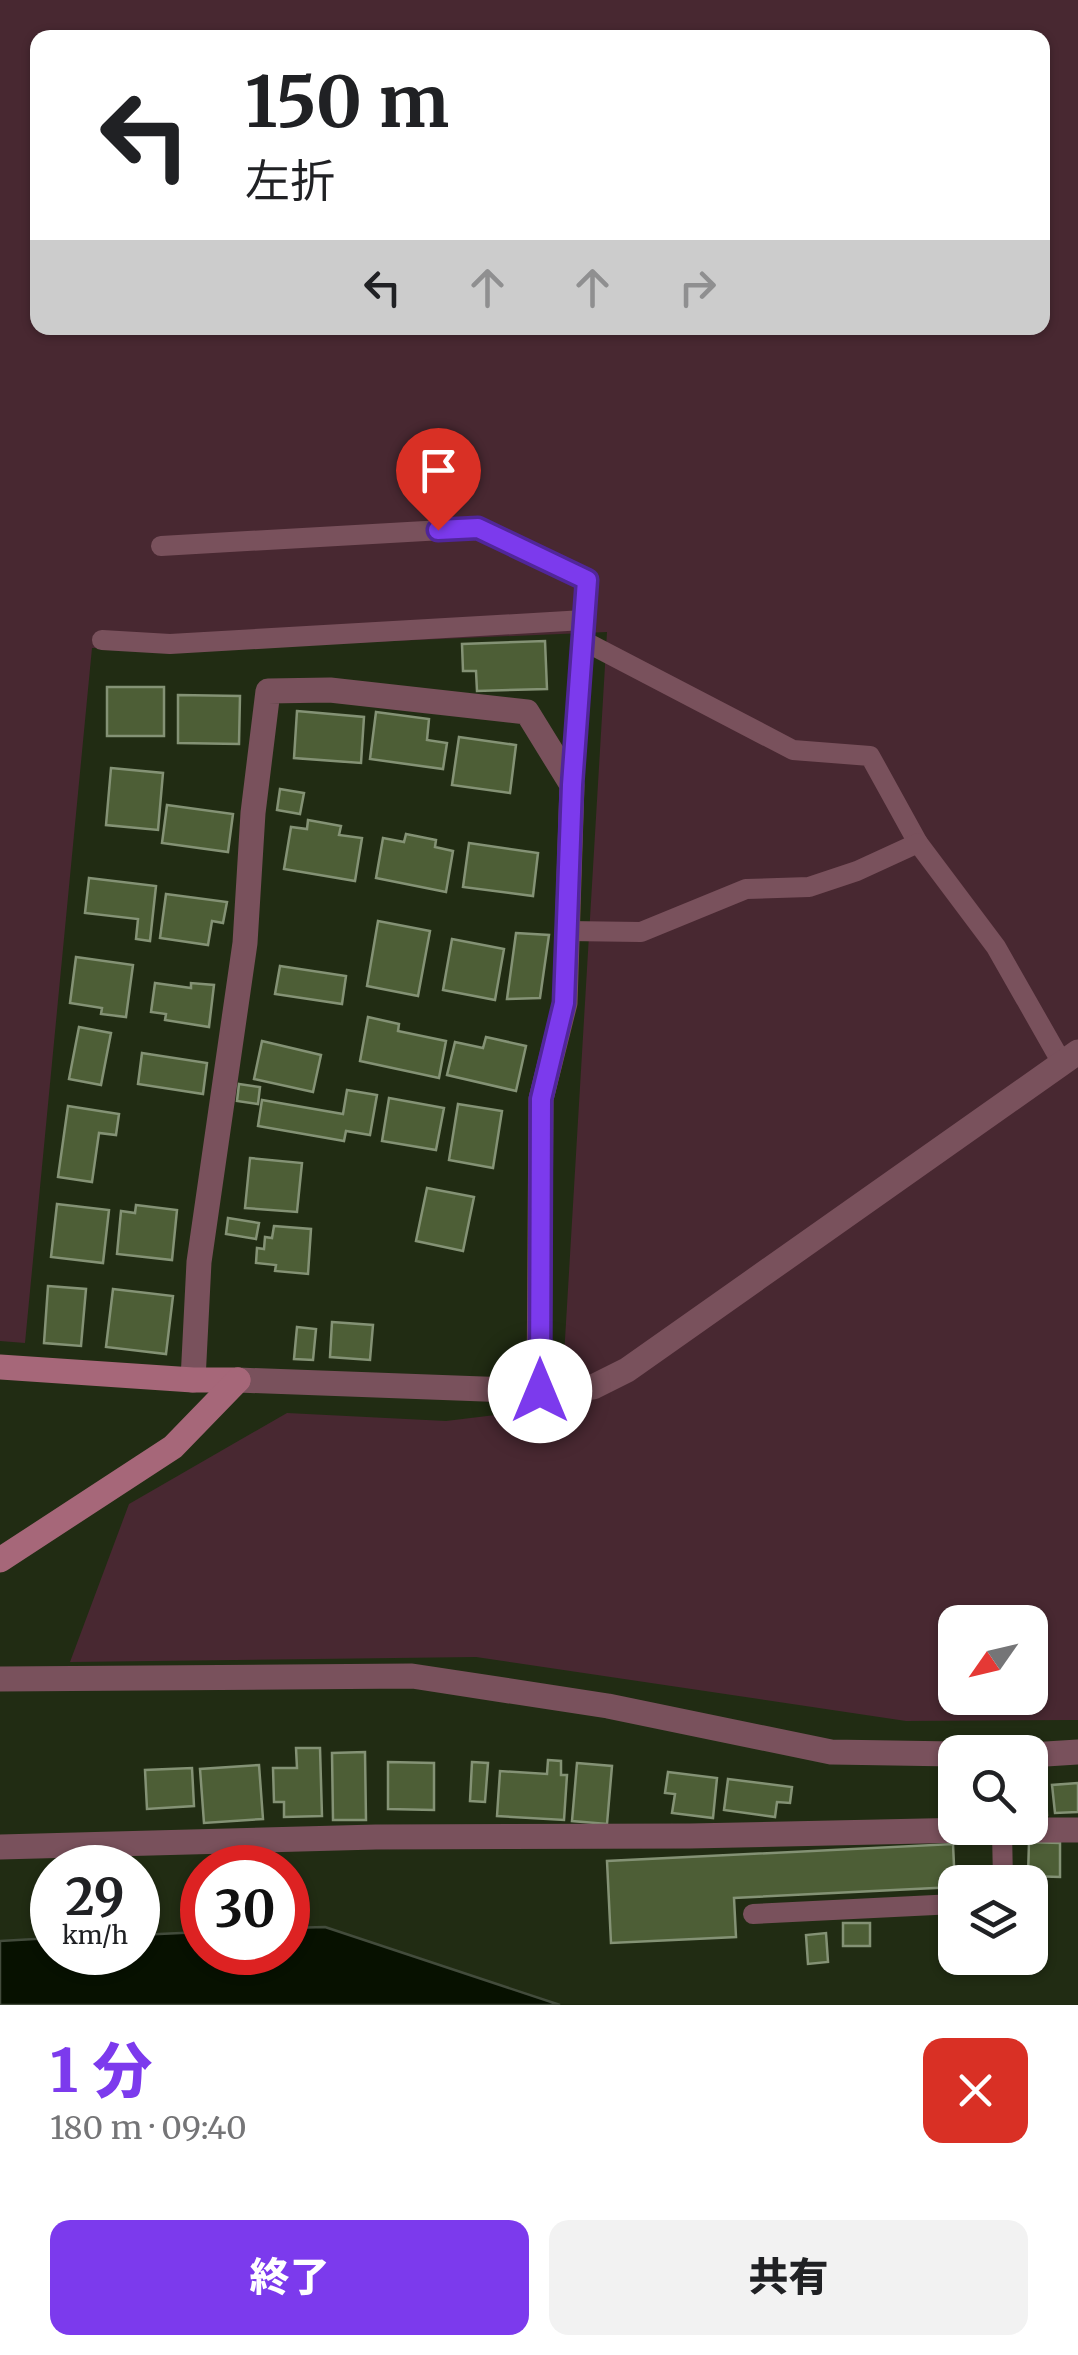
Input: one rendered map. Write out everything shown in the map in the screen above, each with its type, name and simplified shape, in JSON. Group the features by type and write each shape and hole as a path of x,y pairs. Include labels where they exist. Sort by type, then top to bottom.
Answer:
{"street":[{"path":"193,1380 199,1262 244,943 253,813 268,691 330,690 527,712 572,785 564,1003 541,1099 540,1391"},
{"path":"0,1367 193,1380 540,1391 593,1387 628,1370 1070,1057"},
{"path":"0,1560 173,1447 238,1380"},
{"path":"0,1679 412,1676 608,1706 831,1752 938,1754"},
{"path":"1048,1754 1078,1752"},
{"path":"1048,1830 1078,1830"},
{"path":"0,1847 376,1836 938,1831"}],"lane":[{"path":"161,546 478,528 587,580 572,785"},
{"path":"102,640 170,644 583,630 793,750 870,756 918,843 996,946 1070,1057"},
{"path":"568,930 641,932 746,888 809,886 857,871 918,843"},
{"path":"754,1914 938,1905"}],"shaded area":[{"path":"0,0 1078,0 1078,1720 906,1721 476,1657 70,1662 129,1504 287,1413 446,1421 561,1407 607,632 180,650 92,648 25,1343 0,1341"},
{"path":"310,1927 325,1927 560,2005 0,2005 0,1941 30,1939 30,1975 160,1975 160,1934 180,1933 180,1975 310,1975"}],"building":[{"path":"545,641 547,689 477,691 476,671 463,671 462,644"},
{"path":"107,687 164,687 164,736 107,736"},
{"path":"178,695 240,696 239,744 178,743"},
{"path":"297,711 364,717 361,763 294,758"},
{"path":"376,712 429,719 427,740 447,743 443,769 370,759"},
{"path":"459,737 516,745 510,793 452,785"},
{"path":"111,768 163,773 158,830 106,825"},
{"path":"280,789 304,793 300,814 277,810"},
{"path":"167,805 233,814 228,852 162,843"},
{"path":"308,820 341,826 339,835 362,838 355,881 284,869 291,827 307,829"},
{"path":"406,834 436,840 435,847 453,851 446,892 376,878 383,838 404,842"},
{"path":"469,843 538,853 533,896 463,887"},
{"path":"89,878 156,886 150,941 136,939 138,919 85,913"},
{"path":"166,894 227,902 223,923 212,921 208,945 160,938"},
{"path":"378,921 430,931 418,996 367,986"},
{"path":"516,933 549,935 540,998 507,999"},
{"path":"452,939 504,949 495,1000 443,990"},
{"path":"76,957 133,965 126,1017 101,1014 102,1008 70,1003"},
{"path":"280,966 346,976 342,1004 275,994"},
{"path":"155,983 191,988 191,983 214,985 209,1027 165,1020 166,1014 151,1012"},
{"path":"368,1017 399,1024 398,1031 446,1041 439,1078 360,1061"},
{"path":"79,1027 111,1033 101,1085 69,1079"},
{"path":"486,1037 526,1046 516,1091 447,1075 455,1042 483,1048"},
{"path":"262,1041 321,1055 313,1092 254,1079"},
{"path":"142,1053 207,1063 203,1094 138,1084"},
{"path":"239,1084 260,1087 258,1104 237,1101"},
{"path":"347,1090 377,1095 370,1135 346,1131 344,1141 258,1126 262,1100 343,1114"},
{"path":"389,1098 444,1108 436,1150 382,1141"},
{"path":"458,1104 502,1111 493,1168 449,1160"},
{"path":"68,1106 119,1114 116,1135 99,1133 92,1182 58,1177"},
{"path":"250,1158 302,1163 297,1212 245,1208"},
{"path":"427,1188 474,1197 463,1251 416,1241"},
{"path":"57,1204 109,1210 103,1263 51,1257"},
{"path":"136,1205 177,1210 172,1260 117,1254 121,1211 135,1213"},
{"path":"228,1218 259,1223 256,1239 226,1234"},
{"path":"274,1226 311,1229 308,1274 275,1271 276,1265 256,1263 257,1248 264,1249 265,1237 272,1238"},
{"path":"48,1286 86,1289 81,1346 44,1343"},
{"path":"113,1289 173,1296 166,1354 106,1347"},
{"path":"332,1322 373,1325 370,1360 330,1357"},
{"path":"297,1327 316,1329 313,1360 294,1359"},
{"path":"296,1748 320,1748 322,1816 284,1817 284,1802 274,1802 273,1768 297,1768"},
{"path":"365,1752 366,1820 333,1820 332,1753"},
{"path":"548,1760 561,1761 561,1775 567,1775 564,1820 497,1816 500,1771 547,1774"},
{"path":"388,1762 434,1763 434,1810 388,1809"},
{"path":"472,1762 488,1763 485,1802 470,1801"},
{"path":"577,1763 612,1766 607,1824 572,1821"},
{"path":"259,1765 263,1819 204,1823 200,1769"},
{"path":"192,1768 194,1806 147,1809 145,1770"},
{"path":"668,1772 717,1778 713,1818 672,1813 675,1794 665,1793"},
{"path":"728,1779 792,1787 790,1803 777,1802 775,1817 724,1810"},
{"path":"1078,1783 1078,1812 1055,1813 1052,1785"},
{"path":"1060,1843 1060,1877 1048,1877 1048,1865 1028,1865 1029,1845"},
{"path":"938,1845 953,1845 954,1865 938,1865 938,1888 734,1898 736,1937 611,1943 607,1861"},
{"path":"843,1923 870,1923 870,1946 843,1946"},
{"path":"826,1933 828,1962 808,1964 806,1935"}],"route":[{"path":"438,530 478,528 587,580 572,785 564,1003 541,1099 540,1391"}]}
